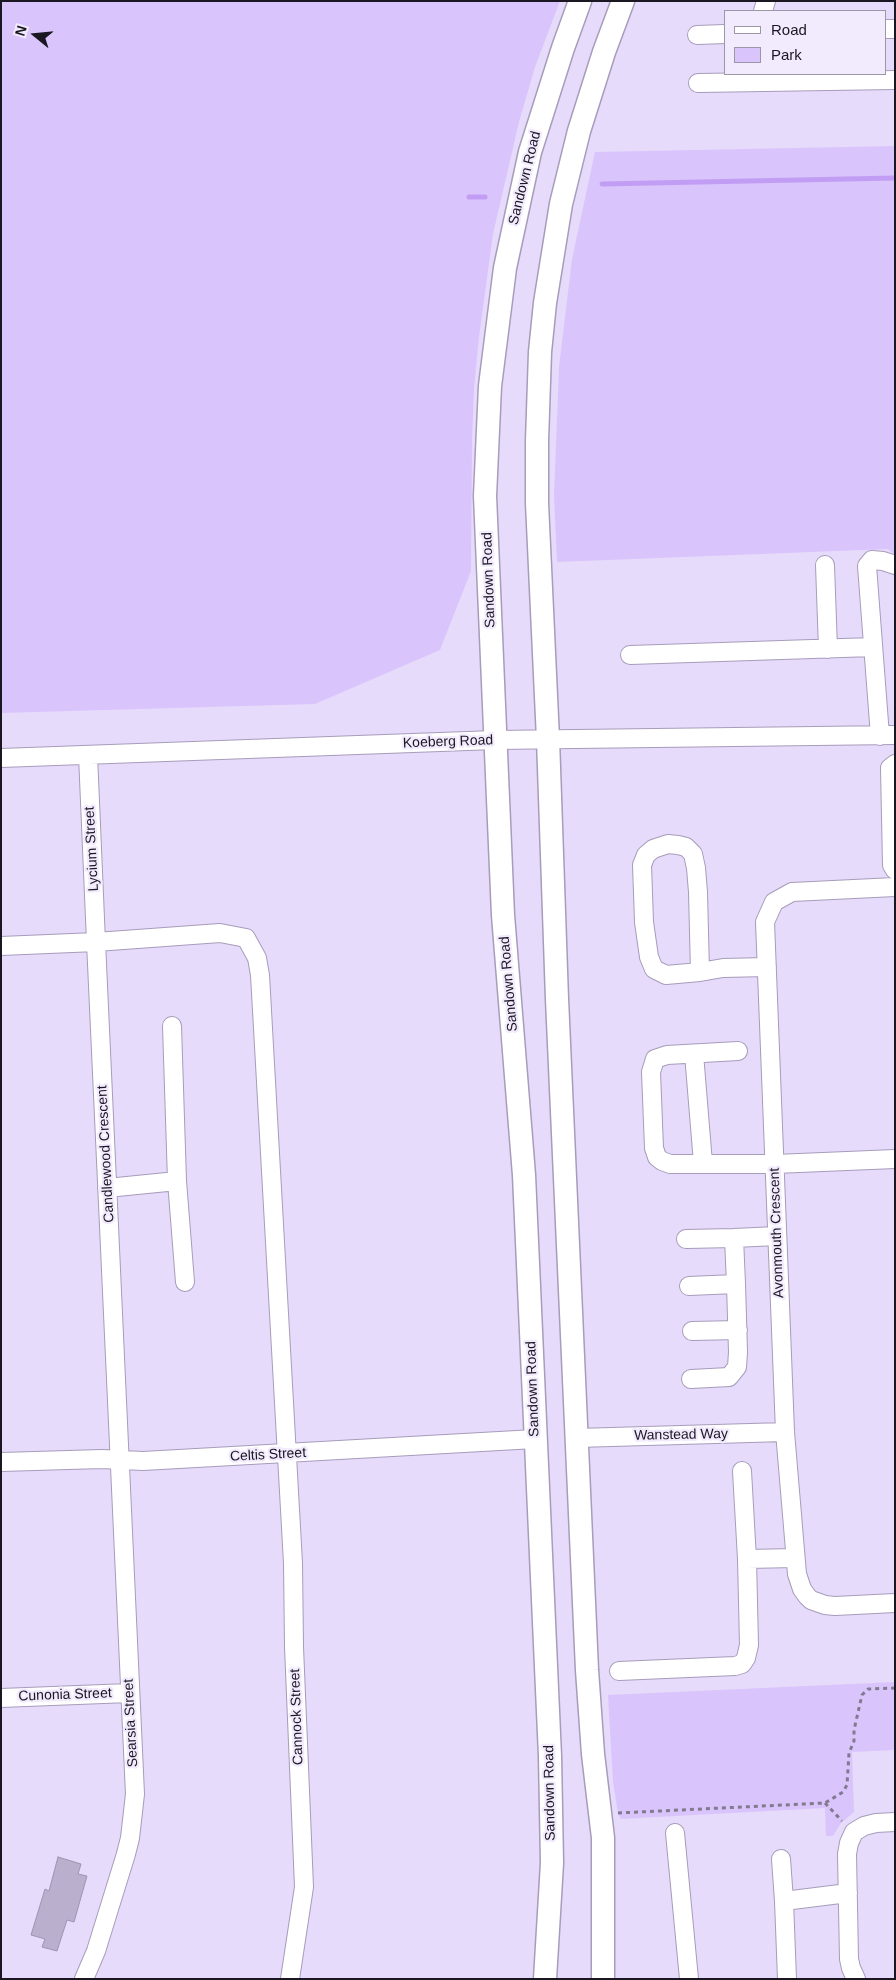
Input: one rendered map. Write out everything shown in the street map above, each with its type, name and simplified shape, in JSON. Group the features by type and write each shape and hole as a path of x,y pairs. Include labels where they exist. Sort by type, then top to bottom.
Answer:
{"main road":[{"name":"Sandown Road","path":"545,1979 552,1863 550,1786 524,1175 504,915 485,496 490,386 504,268 530,152 562,48 580,1"},
{"path":"603,1979 603,1838 592,1735 576,1438 537,503 538,405 545,303 561,204 579,131 604,52 623,1"}],"street":[{"path":"697,35 724,34"},
{"path":"698,83 895,80"},
{"path":"888,736 873,647 867,566 872,560 883,560 895,565"},
{"path":"825,565 828,649"},
{"path":"630,655 873,647"},
{"name":"Koeberg Road","path":"1,758 495,740 888,736"},
{"name":"Lycium Street","path":"88,756 96,942"},
{"path":"895,764 890,768 892,865 895,870"},
{"path":"700,972 698,892 693,854 686,848 678,845 668,844 653,848 646,855 642,865 644,922 654,969 666,975 700,972 723,968 767,967"},
{"name":"Avonmouth Crescent","path":"895,887 799,891 785,895 774,902 766,917 785,1432 795,1558 799,1582 811,1600 825,1605 895,1603"},
{"name":"Cannock Street","path":"96,942 220,933 246,938 257,958 261,985 288,1454 304,1888 290,1979"},
{"path":"1,946 96,942"},
{"name":"Candlewood Crescent","path":"96,942 120,1460"},
{"path":"172,1026 177,1181 184,1282"},
{"path":"738,1051 661,1056 655,1059 652,1065 654,1148 656,1157 662,1162 670,1164 775,1164 895,1159"},
{"path":"694,1054 703,1164"},
{"path":"107,1188 177,1181"},
{"path":"686,1239 777,1236"},
{"path":"691,1379 729,1377 734,1372 738,1362 734,1238"},
{"path":"689,1286 736,1284"},
{"path":"692,1331 738,1330"},
{"name":"Wanstead Way","path":"576,1438 785,1432"},
{"name":"Celtis Street","path":"1,1462 143,1461 535,1439"},
{"name":"Searsia Street","path":"84,1979 96,1951 126,1854 134,1815 134,1774 120,1460"},
{"path":"619,1671 735,1666 742,1664 746,1658 750,1645 742,1471"},
{"path":"747,1559 795,1558"},
{"name":"Cunonia Street","path":"1,1698 129,1693"},
{"path":"856,1979 851,1968 850,1959 848,1842 854,1832 870,1824 895,1822"},
{"path":"675,1833 689,1979"},
{"path":"780,1859 784,1901 787,1979"},
{"path":"784,1901 848,1893"},
{"path":"91,1979 96,1951"}],"path":[{"path":"614,1813 825,1803 843,1792 847,1785 849,1752 854,1741 854,1730 862,1695 868,1688 895,1688"},
{"path":"825,1803 854,1832"}],"green space":[{"path":"1,1 560,1 535,67 519,122 493,234 474,388 471,571 440,650 315,704 1,713"},
{"path":"895,146 895,555 888,549 557,562 554,496 559,367 572,259 595,152"},
{"path":"895,1682 895,1750 852,1752 854,1812 841,1823 833,1836 826,1836 825,1808 621,1819 618,1814 613,1782 608,1695"}],"building":[{"path":"58,1857 81,1864 78,1874 87,1876 74,1922 67,1920 57,1951 42,1947 45,1939 31,1935 45,1889 49,1891"}],"waterway":[{"path":"602,184 895,178"},
{"path":"469,197 485,197"}]}
